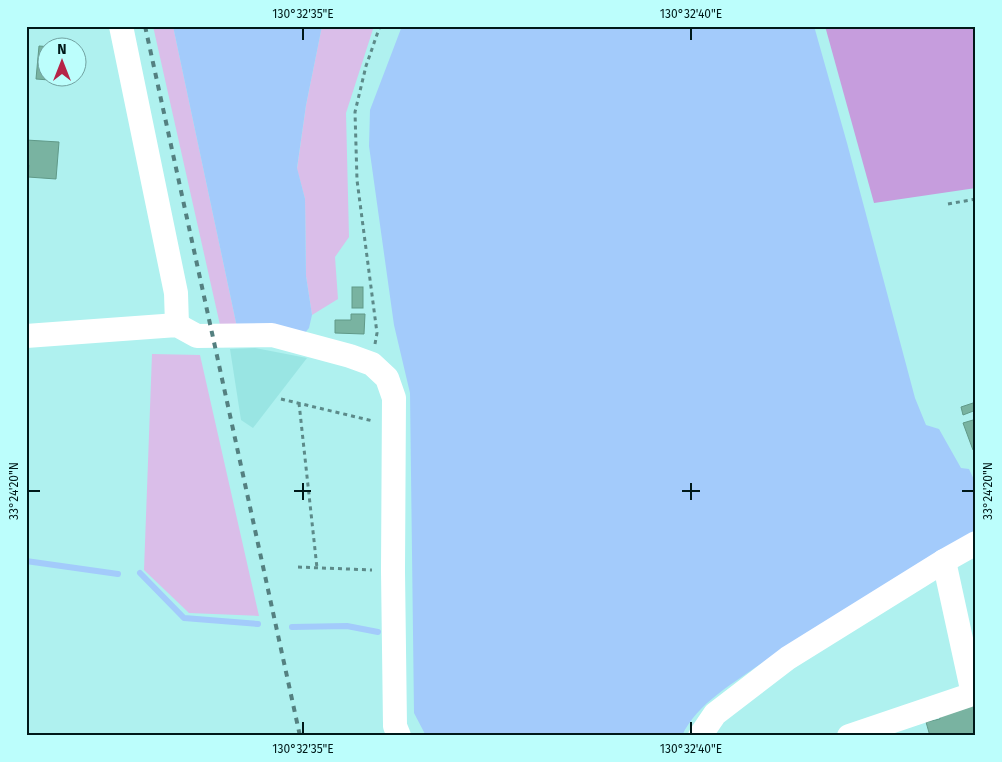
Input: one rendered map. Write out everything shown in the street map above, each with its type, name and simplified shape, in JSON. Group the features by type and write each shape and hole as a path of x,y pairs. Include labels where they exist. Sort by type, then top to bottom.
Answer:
{"street":[{"path":"121,26 176,292 177,325"},
{"path":"26,336 177,325 197,336 272,335 350,356 372,364 387,378 394,398 393,570 396,726 399,736"},
{"path":"700,736 715,714 788,658 944,560 976,543"},
{"path":"850,736 974,693 944,560"}],"path":[{"path":"372,364 377,332 358,180 355,112 366,66 380,26"},
{"path":"948,204 976,199"},
{"path":"281,399 393,426"},
{"path":"299,403 317,568"},
{"path":"298,567 393,570"}],"shaded area":[{"path":"153,26 173,26 237,327 220,325"},
{"path":"173,26 322,26 306,105 297,168 305,199 306,276 312,315 309,328 304,334 237,327"},
{"path":"322,26 374,26 346,113 349,237 335,257 338,299 312,315 306,276 305,199 297,169 306,105"},
{"path":"402,26 814,26 915,398 926,425 939,429 961,468 969,469 976,484 976,532 841,612 740,678 706,704 688,724 682,736 426,736 414,713 410,393 394,325 369,146 370,110"},
{"path":"825,26 976,26 976,188 874,203"},
{"path":"255,348 307,358 253,428 241,420 230,349"},
{"path":"152,354 200,355 259,616 189,613 144,570"}],"building":[{"path":"38,57 38,79 36,79"},
{"path":"26,140 59,142 56,179 28,177 29,165 26,164"},
{"path":"352,287 363,287 363,308 352,308"},
{"path":"351,314 365,314 364,334 335,333 335,320 351,320"},
{"path":"976,402 976,410 963,415 961,407"},
{"path":"973,420 976,427 976,449 973,450 963,423"},
{"path":"971,705 976,708 976,736 930,736 926,722 940,719 939,713"}],"waterway":[{"path":"26,561 118,574"},
{"path":"140,573 184,618 258,624"},
{"path":"292,627 347,626 378,632"}],"railway":[{"path":"145,26 300,736"}]}
